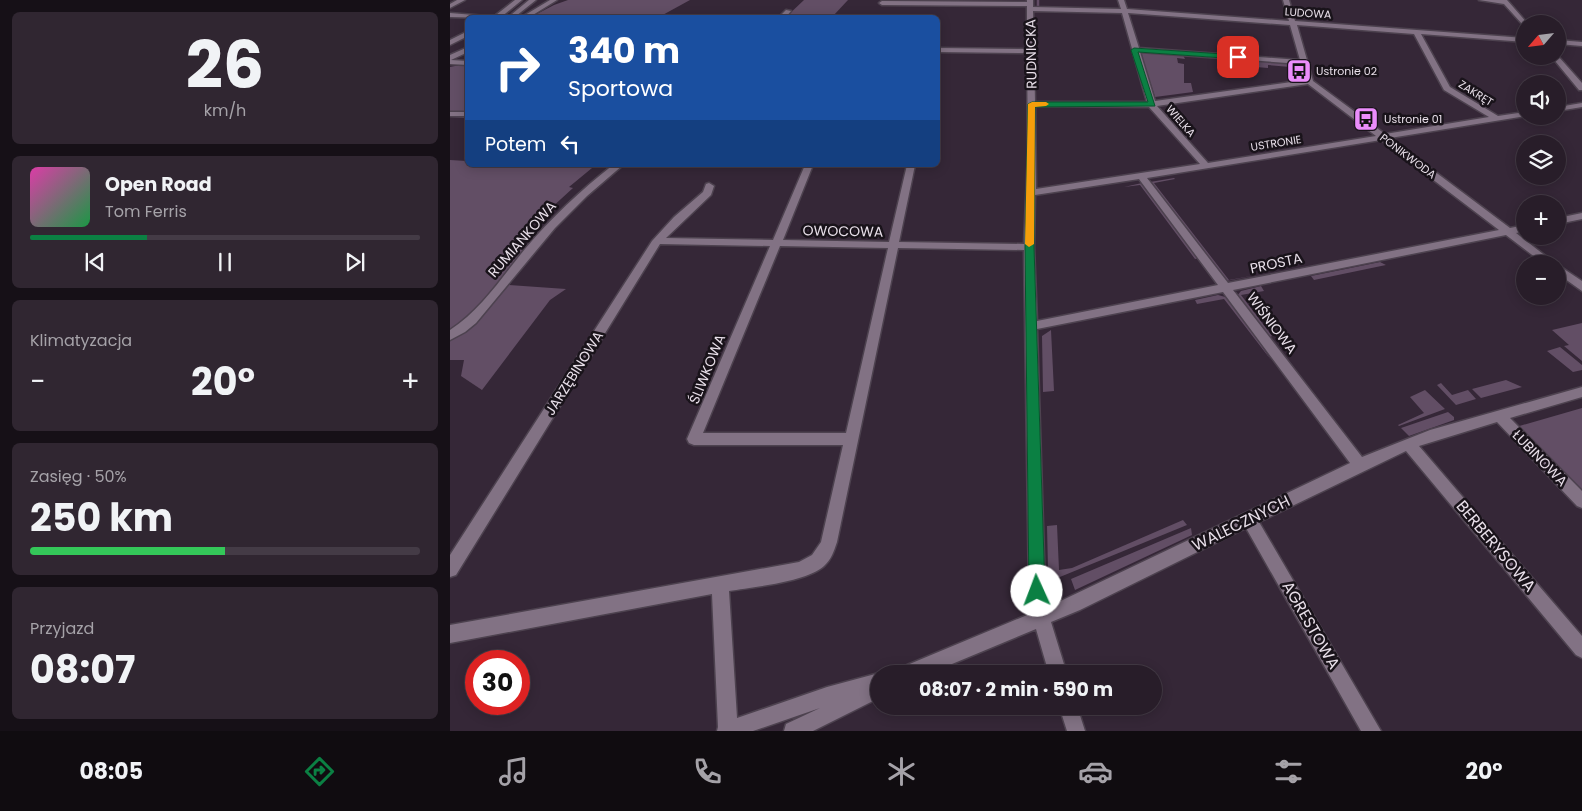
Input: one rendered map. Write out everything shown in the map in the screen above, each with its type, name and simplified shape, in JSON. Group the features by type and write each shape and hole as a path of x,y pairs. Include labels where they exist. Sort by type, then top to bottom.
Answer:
{"street":[{"path":"450,6 462,0"},
{"path":"499,15 519,0"},
{"path":"514,15 533,0"},
{"path":"528,15 554,0"},
{"name":"WIELKA","path":"1121,0 1134,50 1152,104 1206,166"},
{"path":"1032,104 1152,104 1310,82 1286,0"},
{"path":"1482,0 1504,1 1517,15"},
{"name":"LUDOWA","path":"882,3 1030,5 1124,10 1516,39"},
{"name":"RUDNICKA","path":"1030,5 1032,104 1029,247 1037,591 1041,618 1055,665"},
{"path":"783,15 788,10"},
{"path":"450,15 465,16"},
{"name":"ZAKRĘT","path":"1416,32 1447,88 1497,119"},
{"path":"450,42 465,34"},
{"path":"1566,43 1582,44"},
{"path":"450,51 465,44"},
{"path":"450,60 465,50"},
{"path":"1134,50 1303,62"},
{"path":"940,51 1030,51"},
{"path":"450,60 465,62"},
{"path":"1562,65 1582,88"},
{"name":"PONIKWODA","path":"1310,82 1539,255"},
{"path":"1566,108 1582,105"},
{"path":"450,114 465,114"},
{"name":"USTRONIE","path":"1030,193 1516,116"},
{"name":"RUMIANKOWA","path":"450,336 470,321 531,248 581,195 617,167"},
{"name":"ŚLIWKOWA","path":"808,167 694,439 851,439"},
{"path":"450,634 720,586 798,570 821,560 829,542 911,167"},
{"name":"WIŚNIOWA","path":"1141,176 1360,465"},
{"name":"JARZĘBINOWA","path":"450,569 657,241 678,219 708,193 708,186"},
{"path":"1566,219 1582,216"},
{"name":"PROSTA","path":"1032,326 1227,289 1516,230"},
{"name":"OWOCOWA","path":"657,241 1029,247"},
{"path":"1566,274 1582,287"},
{"name":"WALECZNYCH","path":"928,665 1041,618 1360,465 1408,444 1582,392"},
{"name":"ŁUBINOWA","path":"1499,416 1582,501"},
{"name":"BERBERYSOWA","path":"1408,444 1582,649"},
{"name":"AGRESTOWA","path":"1249,519 1372,731"},
{"path":"720,586 728,731 827,696 870,684"},
{"path":"793,731 870,692"},
{"path":"1071,715 1076,731"}],"shaded area":[{"path":"568,0 690,0 663,15 535,15"},
{"path":"804,0 848,0 834,15 788,15"},
{"path":"1141,53 1183,55 1185,59 1177,58 1178,63 1184,64 1184,83 1191,83 1193,92 1155,97"},
{"path":"1225,58 1295,63 1296,66 1268,65 1268,68 1256,67 1253,64 1225,62"},
{"path":"465,66 465,118 450,117 450,67"},
{"path":"450,160 465,161 465,167 592,168 569,187 573,188 515,241 537,249 509,285 566,289 550,300 482,390 461,376 464,360 450,360"},
{"path":"1174,178 1154,183 1229,280 1262,274 1226,281 1150,182"},
{"path":"1142,183 1200,258 1195,259 1140,185 1124,187"},
{"path":"1380,262 1386,265 1314,280 1311,276"},
{"path":"1261,286 1264,291 1241,295 1272,336 1269,338 1237,296 1241,291"},
{"path":"1218,295 1229,298 1262,344 1271,360 1224,299 1197,304 1195,300"},
{"path":"1582,323 1582,361 1564,346 1569,345 1552,330"},
{"path":"1051,330 1054,391 1043,392 1042,336"},
{"path":"1560,347 1582,365 1582,370 1573,372 1547,351"},
{"path":"1506,380 1522,387 1481,398 1472,389"},
{"path":"1441,383 1452,395 1468,390 1476,399 1456,405 1437,385"},
{"path":"1425,390 1445,409 1399,426 1424,413 1410,397"},
{"path":"1582,408 1582,494 1516,427"},
{"path":"1448,412 1454,417 1454,420 1409,436 1401,428"},
{"path":"1183,520 1187,525 1055,579 1048,569 1047,526 1057,525 1059,570 1072,568"},
{"path":"1191,528 1192,535 1075,590 1071,579"}],"waterway":[{"path":"1038,0 1038,7"}],"slow traffic":[{"path":"1029,244 1032,104 1046,104"}],"place":[{"name":"Ustronie 02","path":"1299,71"},
{"name":"Ustronie 01","path":"1366,119"}],"route":[{"path":"1037,591 1029,247 1032,104 1152,104 1134,50 1238,57"}]}
